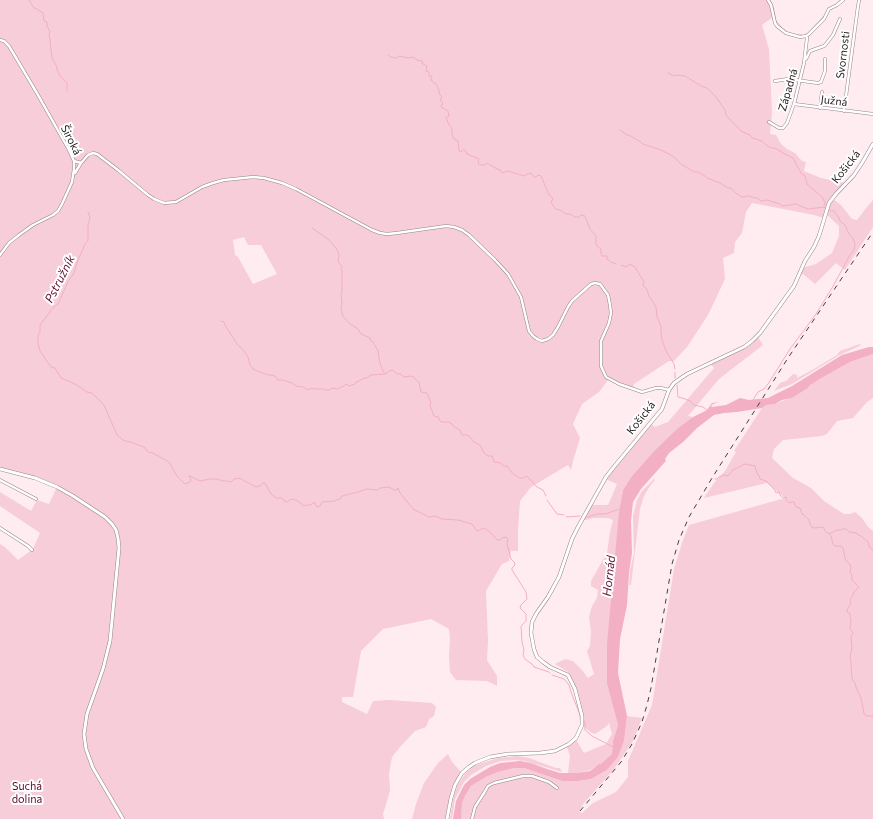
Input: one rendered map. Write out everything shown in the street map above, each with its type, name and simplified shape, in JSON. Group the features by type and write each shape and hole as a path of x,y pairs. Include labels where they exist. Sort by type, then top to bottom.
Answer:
{"street":[{"path":"768,0 771,5 775,23 786,33 800,37 809,34 824,19 829,10 843,0"},
{"name":"Svornosti","path":"844,111 859,1"},
{"name":"Západná","path":"804,64 812,50 824,46 830,39 840,19"},
{"name":"Západná","path":"769,122 779,128 783,128 787,123 794,104 804,64 806,36"},
{"name":"Široká","path":"0,40 4,41 9,46 74,161 74,174 64,201 58,211 19,234 8,243 0,254"},
{"path":"775,81 788,79 818,83 821,82 825,71 825,59"},
{"path":"820,108 822,92"},
{"name":"Južná","path":"794,104 873,114"},
{"name":"Košická","path":"447,819 455,785 462,773 475,763 490,757 508,754 555,751 572,741 579,733 582,725 582,716 575,689 568,675 550,667 537,657 531,633 532,622 557,580 572,539 606,477 662,409 669,390 676,382 687,374 744,347 760,333 794,286 805,261 819,236 829,203 854,175 873,144"},
{"path":"74,174 88,155 93,153 97,154 118,170 148,195 164,203 176,202 202,187 224,180 253,177 264,178 282,183 296,189 380,233 387,234 446,226 454,227 469,234 508,274 521,297 529,331 533,336 542,341 553,335 572,301 591,284 600,284 608,295 611,312 609,323 601,341 601,366 606,377 619,384 642,392 656,388 669,390"},
{"path":"74,161 81,163"},
{"path":"0,469 35,478 57,487 109,520 116,530 119,548 110,641 103,669 86,714 84,734 86,749 93,768 123,819"},
{"path":"0,480 36,499"},
{"path":"0,528 32,550"},
{"path":"472,819 475,807 488,786 494,783 523,776 532,776 549,782 557,788"}],"green space":[{"name":"Suchá dolina","path":"0,0 768,0 771,4 773,17 762,25 769,49 772,113 770,134 776,135 781,144 795,153 802,161 806,162 804,171 821,178 845,183 829,205 834,200 841,205 852,219 857,220 873,200 873,227 845,270 836,263 815,284 803,274 800,275 802,268 816,264 832,253 839,236 839,226 826,214 824,218 752,203 746,212 742,233 735,242 734,253 723,258 725,279 708,315 687,347 674,361 669,361 634,384 633,389 608,380 599,392 582,404 573,424 580,438 571,470 568,465 531,487 520,501 518,551 511,551 509,561 502,564 486,591 488,641 487,660 497,676 497,686 487,681 456,680 450,672 449,629 431,619 383,629 361,651 353,697 342,697 342,702 367,714 373,701 389,700 432,703 436,707 434,716 429,719 426,727 415,731 392,757 389,774 390,791 383,814 384,819 0,819 0,544 18,560 33,549 40,533 0,506 0,492 31,511 37,500 49,504 57,487 44,481 0,469","holes":["244,237 248,245 261,245 277,274 253,284 238,257 235,255 233,240"]},
{"path":"755,337 758,337 763,345 719,379 688,416 693,417 678,428 655,450 632,476 623,490 619,512 607,684 618,725 613,741 612,754 601,765 599,764 590,770 568,773 570,756 567,747 575,738 584,753 606,744 612,734 609,723 595,734 584,727 580,722 573,682 568,672 555,664 565,659 573,661 588,678 594,674 587,651 590,646 591,632 589,617 592,606 597,598 598,590 591,586 591,581 607,553 613,520 608,518 594,518 581,521 590,505 607,505 609,503 617,484 605,479 619,459 650,423 655,427 668,422 714,368 711,364"},
{"path":"860,344 861,345 838,356 792,384 774,391 780,383 786,381 793,374 797,375 797,378 837,355 840,351"},
{"path":"873,354 873,398 867,402 853,418 837,421 827,434 822,436 783,440 774,449 772,458 793,478 811,488 824,501 844,514 855,512 873,531 873,819 461,819 462,803 471,786 498,772 514,768 524,768 562,781 591,779 607,770 618,757 624,741 627,716 642,718 633,741 614,769 584,803 579,811 582,813 593,803 616,792 628,777 628,761 652,705 674,569 689,525 785,498 767,483 704,498 714,483 725,471 736,452 734,451 762,408 767,405 792,398 818,380 850,362"},
{"path":"654,479 655,480 644,496 640,509 631,585 629,585 634,553 633,516 637,500 642,491"},
{"path":"448,754 452,762 462,773 455,785 447,819 412,819 424,783 438,763"},
{"path":"517,756 529,758 556,768 560,768 562,772 525,761 515,760 501,761 486,766 471,775 464,782 455,799 452,819 450,819 454,794 457,786 469,770 476,765 498,758"}],"shaded area":[{"path":"873,347 873,354 850,362 818,380 792,398 767,405 762,408 714,415 669,453 665,459 666,461 641,489 633,502 631,521 632,553 627,605 620,639 618,673 627,716 624,741 618,757 607,770 591,779 578,781 562,781 524,768 514,768 498,772 471,786 462,803 461,819 453,819 456,801 464,785 470,779 490,767 500,763 520,761 531,763 560,773 576,773 590,771 612,754 613,741 618,725 607,684 607,644 619,512 623,490 632,476 655,450 678,428 693,417 707,410 712,403 719,402 713,404 711,406 712,407 726,405 740,398 749,400 768,398 792,386 842,355"}],"waterway":[{"path":"29,0 34,8 43,13 44,21 47,22 50,32 52,58 59,75 67,83 67,91"},
{"path":"770,0 773,6 776,21 788,33"},
{"path":"836,4 841,0"},
{"path":"808,33 824,16"},
{"path":"795,35 802,35"},
{"path":"388,55 396,58 399,56 408,58 413,57 422,61 423,64 427,66 426,71 429,72 429,76 432,76 431,80 437,85 442,97 440,100 443,103 441,107 448,111 449,116 446,117 452,128 454,139 458,141 460,152 464,149 467,154 479,159 479,164 485,165 487,163 500,170 502,173 508,171 524,176 529,173 534,177 538,175 541,176 549,195 553,199 551,202 553,206 556,209 575,217 579,217 581,215 585,216 590,229 596,236 596,244 601,249 602,256 607,256 607,259 616,264"},
{"path":"668,73 672,76 685,76 707,88 716,97 725,110 726,115 741,131 750,135 752,138 762,141 771,148 775,148 793,158 801,173 805,176 807,184 823,198 825,203 824,206"},
{"path":"620,130 643,144 671,155 681,164 694,172 698,172 707,178 731,188 742,197 748,196 757,198 761,201 767,200 782,206 796,204 808,209 824,207 834,211 853,238 855,244 854,250 816,314 790,349 768,384 764,389 758,392 753,400"},
{"name":"Pstružník","path":"88,212 90,217 88,225 88,241 85,244 74,273 68,282 58,304 40,325 38,344 40,351 51,367 55,368 61,378 75,384 87,392 92,393 104,405 117,435 123,440 144,447 148,452 153,453 169,462 177,476 185,484 190,482 191,480 189,476 200,481 217,479 231,482 234,479 239,478 256,487 265,483 271,494 276,498 282,498 284,501 287,502 292,499 298,501 304,506 311,505 314,502 317,507 320,506 322,502 335,501 340,499 342,496 367,489 378,490 380,488 389,487 397,490 398,488 400,493 413,509 429,517 435,516 442,519 458,520 472,524 477,531 484,528 497,540 506,537 508,539 507,544 511,559 515,565 512,570 526,592 527,599 520,608 526,614 526,621 521,626 524,650 523,656 534,667 550,673"},
{"path":"312,228 328,239 338,252 338,261 342,267 341,308 343,316 349,323 358,329 361,334 370,338 373,342 378,351 383,371 386,374 392,370 404,377 413,377 419,382 421,392 427,393 434,416 438,417 441,422 449,422 460,430 462,435 467,435 470,437 474,442 480,445 484,453 488,456 492,456 494,462 507,466 513,474 520,478 527,476 537,487 543,490 546,496"},
{"path":"621,265 626,267 630,264 635,267 644,282 643,285 656,307 657,317 661,326 662,340 675,369"},
{"path":"221,321 224,322 237,344 244,351 253,369 275,376 278,380 292,383 298,387 300,386 308,390 312,388 326,390 332,388 338,389 346,384 349,386 355,384 356,382 371,375 385,374"},
{"path":"675,372 675,378"},
{"path":"677,385 678,397 690,401 694,405 703,407 707,410"},
{"path":"715,479 724,475 728,476 733,470 745,464 755,466 760,479 766,481 776,493 779,492 783,498 786,497 786,500 789,503 794,502 796,507 800,508 802,514 809,520 812,527 823,527 829,534 843,529 846,529 849,532 857,533 868,542 870,548 873,550"},
{"path":"547,500 557,514 564,515"},
{"path":"587,517 605,514 620,509"},
{"path":"566,517 580,516"},
{"path":"829,534 833,544 843,548 846,561 851,567 850,571 852,580 859,587 854,592 847,610 847,612 850,613 850,628 853,633 851,637 852,648 850,656 852,679 861,698 864,714 867,716 873,716"},
{"name":"Pstružník","path":"552,675 564,679 569,685 580,715"},
{"name":"Pstružník","path":"583,718 585,730 592,736 613,747"}],"railway":[{"path":"580,811 621,762 632,744 642,722 651,688 672,564 679,540 689,517 788,358 873,232"}],"water label":[{"name":"Hornád","path":"609,576"}]}
